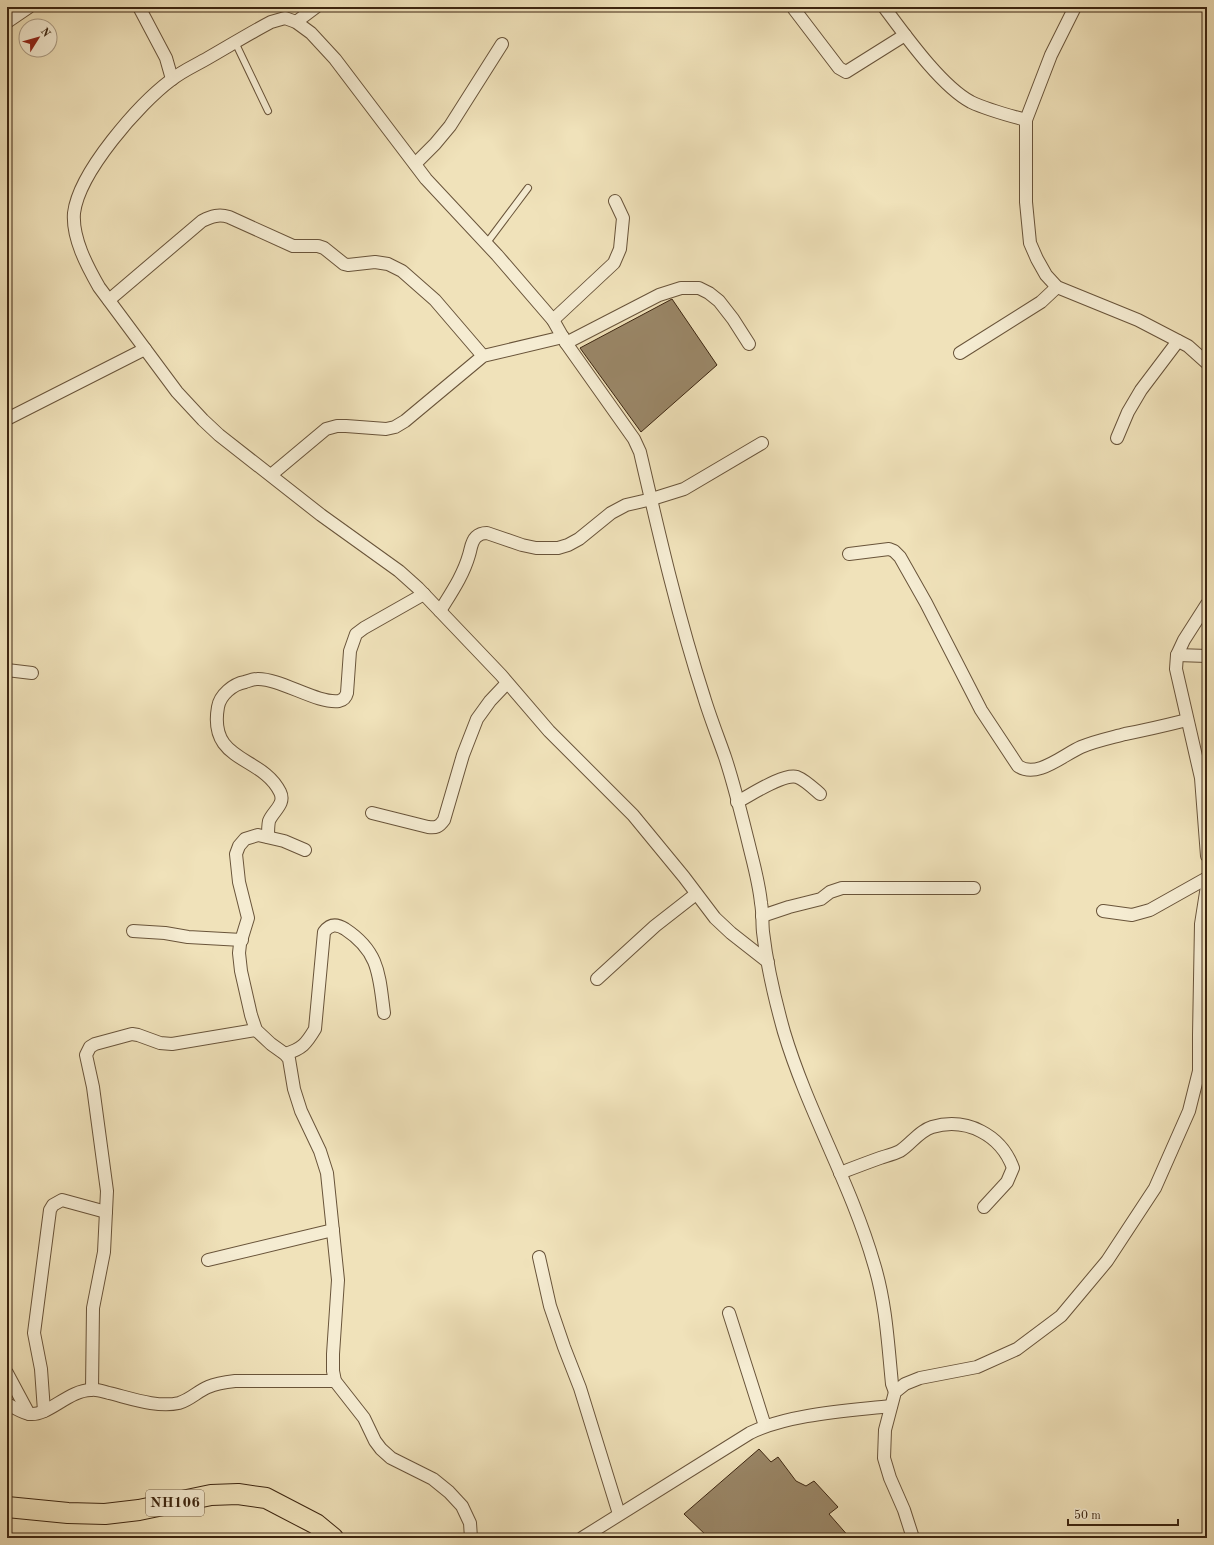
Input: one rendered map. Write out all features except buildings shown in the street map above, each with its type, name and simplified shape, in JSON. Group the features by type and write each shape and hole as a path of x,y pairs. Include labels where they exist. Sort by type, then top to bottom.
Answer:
{"highway":[{"name":"NH106","path":"7,1507 68,1513 105,1514 139,1510 211,1495 238,1494 266,1498 316,1524 332,1538"}],"street":[{"path":"7,22 29,7"},
{"path":"139,7 166,58 172,79"},
{"path":"285,7 294,21"},
{"path":"294,21 316,7"},
{"path":"884,7 905,35 946,83 970,101 995,112 1026,120"},
{"path":"1075,7 1051,55 1026,120 1026,202 1030,243 1046,275 1057,287 1138,320 1188,346 1207,363"},
{"path":"794,9 839,68 846,72 905,35"},
{"path":"768,962 731,933 715,918 680,872 632,815 549,730 508,683 424,594 399,571 321,515 203,420 177,392 109,300 91,273 77,242 74,214 79,194 96,164 114,138 136,113 172,79 271,22 285,18 294,21 311,33 335,59 426,179 553,320 565,340 634,439 640,452 690,651 704,697 725,756 758,881 763,932 777,1008 785,1035 807,1094 859,1218 876,1270 882,1295 892,1384 895,1392"},
{"path":"415,164 450,126 502,44"},
{"path":"553,320 614,263 620,248 623,218 615,200"},
{"path":"109,300 202,221 212,216 221,215 229,217 293,246 312,245 324,248 344,264 348,265 375,262 388,264 402,271 434,300 483,356"},
{"path":"960,354 1041,302 1057,287"},
{"path":"271,475 326,429 337,426 386,429 395,428 483,356 565,340 659,295 681,288 699,288 709,293 719,301 749,344"},
{"path":"1117,438 1128,412 1141,390 1178,341"},
{"path":"7,419 145,349"},
{"path":"440,611 459,580 469,556 472,543 476,537 482,534 487,534 536,548 558,548 568,545 578,540 611,513 626,505 684,489 762,443"},
{"path":"849,554 889,549 894,551 900,557 926,603 981,710 1018,766 1024,770 1031,771 1041,768 1082,746 1101,740 1187,720"},
{"path":"268,837 269,822 279,809 282,799 281,792 265,774 226,747 218,735 215,721 219,702 228,690 240,683 257,679 272,682 324,699 338,701 342,700 348,693 350,651 356,634 424,594"},
{"path":"1207,604 1184,640 1177,655 1176,669 1205,798 1207,856"},
{"path":"1177,655 1207,656"},
{"path":"7,670 32,672"},
{"path":"372,813 428,827 436,828 441,824 444,820 463,755 477,719 490,701 508,683"},
{"path":"737,802 776,781 789,776 800,778 820,794"},
{"path":"305,850 258,835 245,839 239,846 236,854 239,882 248,918 239,953 241,970 251,1015 256,1030 289,1059 294,1089 300,1111 324,1161 327,1173 338,1280 333,1354 333,1371 335,1381 364,1418 375,1441 381,1449 391,1458 433,1479 449,1492 462,1506 470,1523 471,1538"},
{"path":"1103,911 1132,914 1150,910 1207,878"},
{"path":"913,1538 884,1458 885,1430 895,1392 905,1384 920,1378 976,1367 1017,1349 1061,1316 1107,1261 1155,1188 1189,1111 1203,1074 1198,1035 1201,924 1207,886"},
{"path":"762,916 821,899 830,892 842,888 974,888"},
{"path":"597,979 655,926 696,894"},
{"path":"285,1054 297,1051 307,1043 314,1029 324,932 330,926 341,926 356,936 373,958 378,971 384,1013"},
{"path":"133,931 165,933 188,937 242,940"},
{"path":"92,1390 93,1308 104,1252 107,1191 93,1087 86,1055 90,1047 95,1044 132,1034 160,1043 172,1044 256,1030"},
{"path":"840,1173 900,1151 921,1133 931,1128 947,1125 967,1126 983,1132 998,1143 1009,1156 1014,1168 1007,1182 984,1207"},
{"path":"44,1411 41,1369 34,1334 50,1210 53,1205 62,1200 106,1212"},
{"path":"208,1260 333,1230"},
{"path":"539,1257 550,1306 580,1388 619,1514"},
{"path":"729,1312 765,1426"},
{"path":"7,1372 29,1414"},
{"path":"7,1404 29,1414 37,1414 70,1396 92,1390 163,1404 178,1403 192,1397 207,1387 219,1383 335,1381"},
{"path":"582,1538 750,1433 765,1426 781,1421 891,1406"}],"lane":[{"path":"234,42 268,111"},
{"path":"486,244 528,188"}]}
